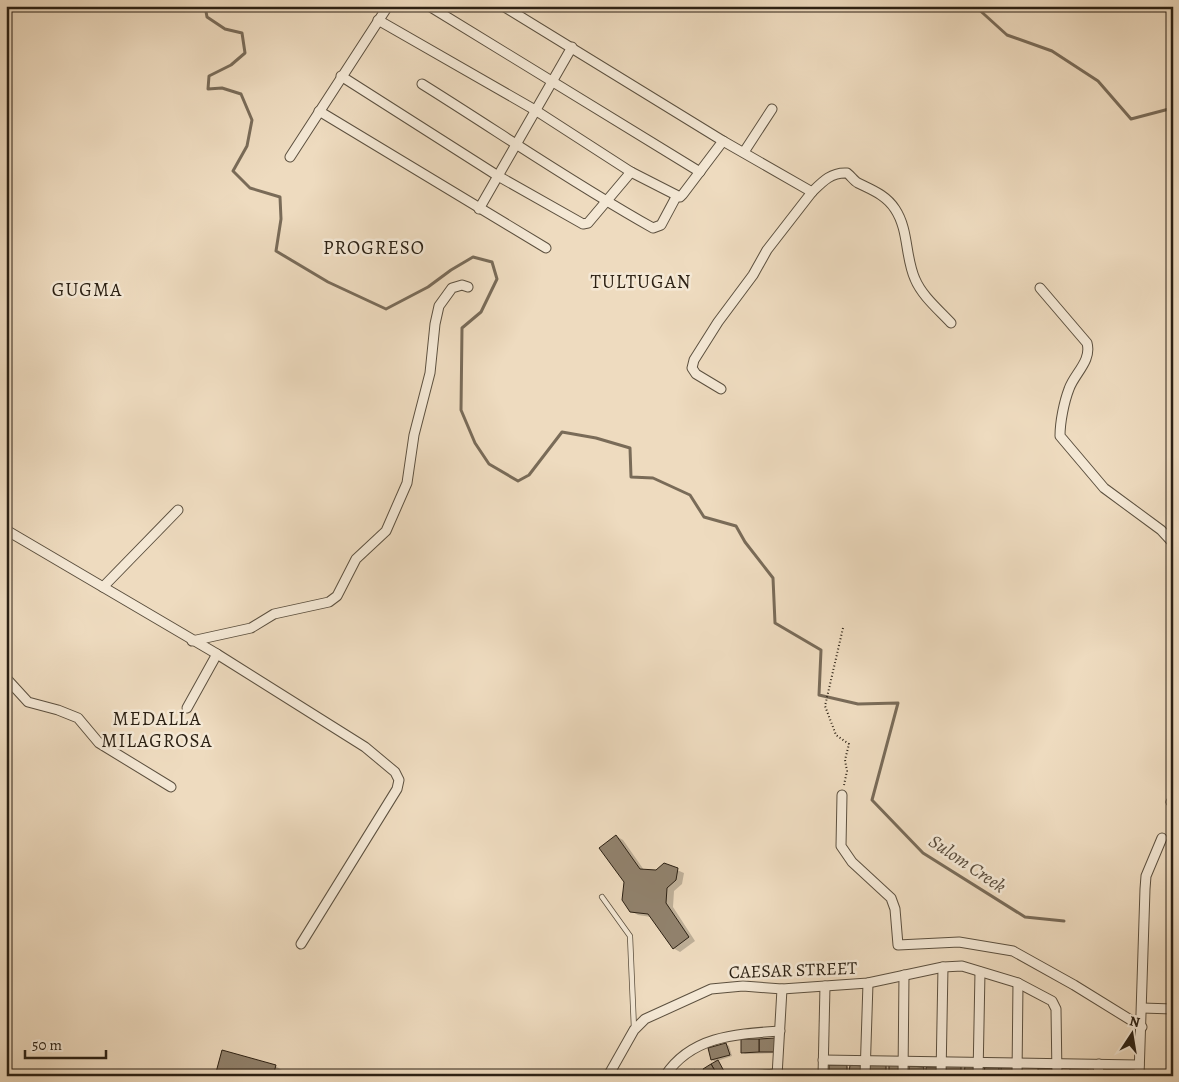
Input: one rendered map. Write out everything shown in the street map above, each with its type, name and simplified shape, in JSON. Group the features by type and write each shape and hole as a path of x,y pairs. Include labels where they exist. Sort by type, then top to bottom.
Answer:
{"street":[{"path":"290,157 388,6"},
{"path":"429,6 700,172"},
{"path":"503,6 723,141 812,192"},
{"path":"378,20 535,110 631,172 676,197"},
{"path":"479,209 572,47"},
{"path":"341,76 498,176 582,224 588,223 631,172"},
{"path":"422,84 517,143 606,202 652,228 658,228 676,197 683,194 723,141"},
{"path":"744,152 772,109"},
{"path":"319,111 546,248"},
{"path":"720,389 696,374 692,368 694,360 718,322 753,275 767,250 812,192 827,177 840,172 847,173 857,183 874,189 889,202 900,218 915,279 924,293 952,323"},
{"path":"192,641 251,628 274,614 329,602 337,596 356,559 386,531 399,505 407,483 414,435 430,373 435,324 439,306 444,296 452,288 462,284 468,287"},
{"path":"1040,288 1087,343 1089,350 1088,356 1069,389 1060,436 1104,488 1161,530 1173,543"},
{"path":"103,587 178,510"},
{"path":"6,530 217,654 364,747 395,772 399,780 398,789 301,944"},
{"path":"187,708 217,654"},
{"path":"6,678 28,702 58,710 78,718 99,743 170,787"},
{"path":"1173,695 1173,700"},
{"path":"842,794 841,846 852,862 891,898 895,909 898,945 960,942 1013,951 1074,985 1142,1027"},
{"path":"1139,1076 1146,876 1162,838"},
{"name":"CAESAR STREET","path":"608,1076 634,1030 645,1019 711,990 743,986 782,989 868,983 943,967 962,966 1018,983 1055,1005 1057,1076"},
{"path":"941,1076 943,967"},
{"path":"978,1076 980,972"},
{"path":"903,1076 904,975"},
{"path":"865,1076 868,983"},
{"path":"1017,1076 1018,983"},
{"path":"823,1076 825,986"},
{"path":"748,1076 777,1075 782,989"},
{"path":"1142,1008 1173,1009"},
{"path":"664,1076 674,1062 698,1046 717,1038 780,1032"},
{"path":"823,1060 1139,1065"},
{"path":"1098,1064 1098,1076"}],"lane":[{"path":"602,897 630,936 634,1030"}],"path":[{"path":"842,628 826,706 836,735 849,744 845,760 847,771 842,794"}],"building":[{"path":"616,835 640,869 656,870 664,863 678,868 676,880 667,888 666,903 689,937 673,949 648,914 630,912 622,900 624,882 599,848"},
{"path":"775,1038 776,1052 759,1052 759,1039"},
{"path":"741,1039 759,1039 759,1052 741,1053"},
{"path":"726,1043 730,1055 711,1060 708,1048"},
{"path":"222,1050 276,1065 273,1076 215,1076"},
{"path":"718,1060 725,1073 720,1076 718,1076 711,1064"},
{"path":"870,1063 886,1063 886,1075 869,1074"},
{"path":"711,1064 718,1076 706,1076 703,1069"},
{"path":"945,1064 961,1064 961,1075 945,1075"},
{"path":"829,1065 847,1065 847,1076 829,1076"},
{"path":"850,1065 864,1066 864,1073 849,1073"},
{"path":"889,1065 902,1065 902,1074 889,1074"},
{"path":"985,1065 999,1066 999,1075 984,1075"},
{"path":"1038,1065 1056,1065 1056,1076 1038,1076"},
{"path":"909,1066 924,1067 923,1076 909,1076"},
{"path":"965,1066 978,1066 978,1076 964,1075"},
{"path":"1001,1066 1015,1067 1015,1076 1001,1076"},
{"path":"1070,1066 1088,1066 1088,1074 1070,1074"},
{"path":"926,1067 939,1067 939,1076 926,1076"},
{"path":"1103,1067 1118,1068 1118,1076 1103,1076"},
{"path":"1120,1068 1134,1068 1134,1076 1120,1076"},
{"path":"694,1070 704,1076 690,1076"},
{"path":"849,1073 864,1073 864,1076 849,1076"},
{"path":"1068,1074 1085,1074 1085,1076 1068,1076"}],"waterway":[{"name":"Sulom Creek","path":"205,6 207,17 225,29 242,33 245,53 231,65 209,76 208,89 222,88 241,94 252,120 247,146 233,171 250,188 280,197 281,219 276,251 328,282 386,309 428,287 473,257 492,262 497,279 481,312 462,328 461,410 475,443 489,464 518,481 529,475 562,432 596,438 630,448 631,477 653,478 690,495 704,517 736,526 745,542 773,578 775,623 821,650 819,695 858,704 898,703 872,800 923,853 1025,917 1064,921"},
{"path":"975,6 1007,35 1052,51 1098,81 1131,119 1169,109 1173,112"}],"district":[{"name":"PROGRESO","path":"374,247"},
{"name":"TULTUGAN","path":"641,281"},
{"name":"GUGMA","path":"87,289"},
{"name":"MEDALLA MILAGROSA","path":"157,729"}]}
